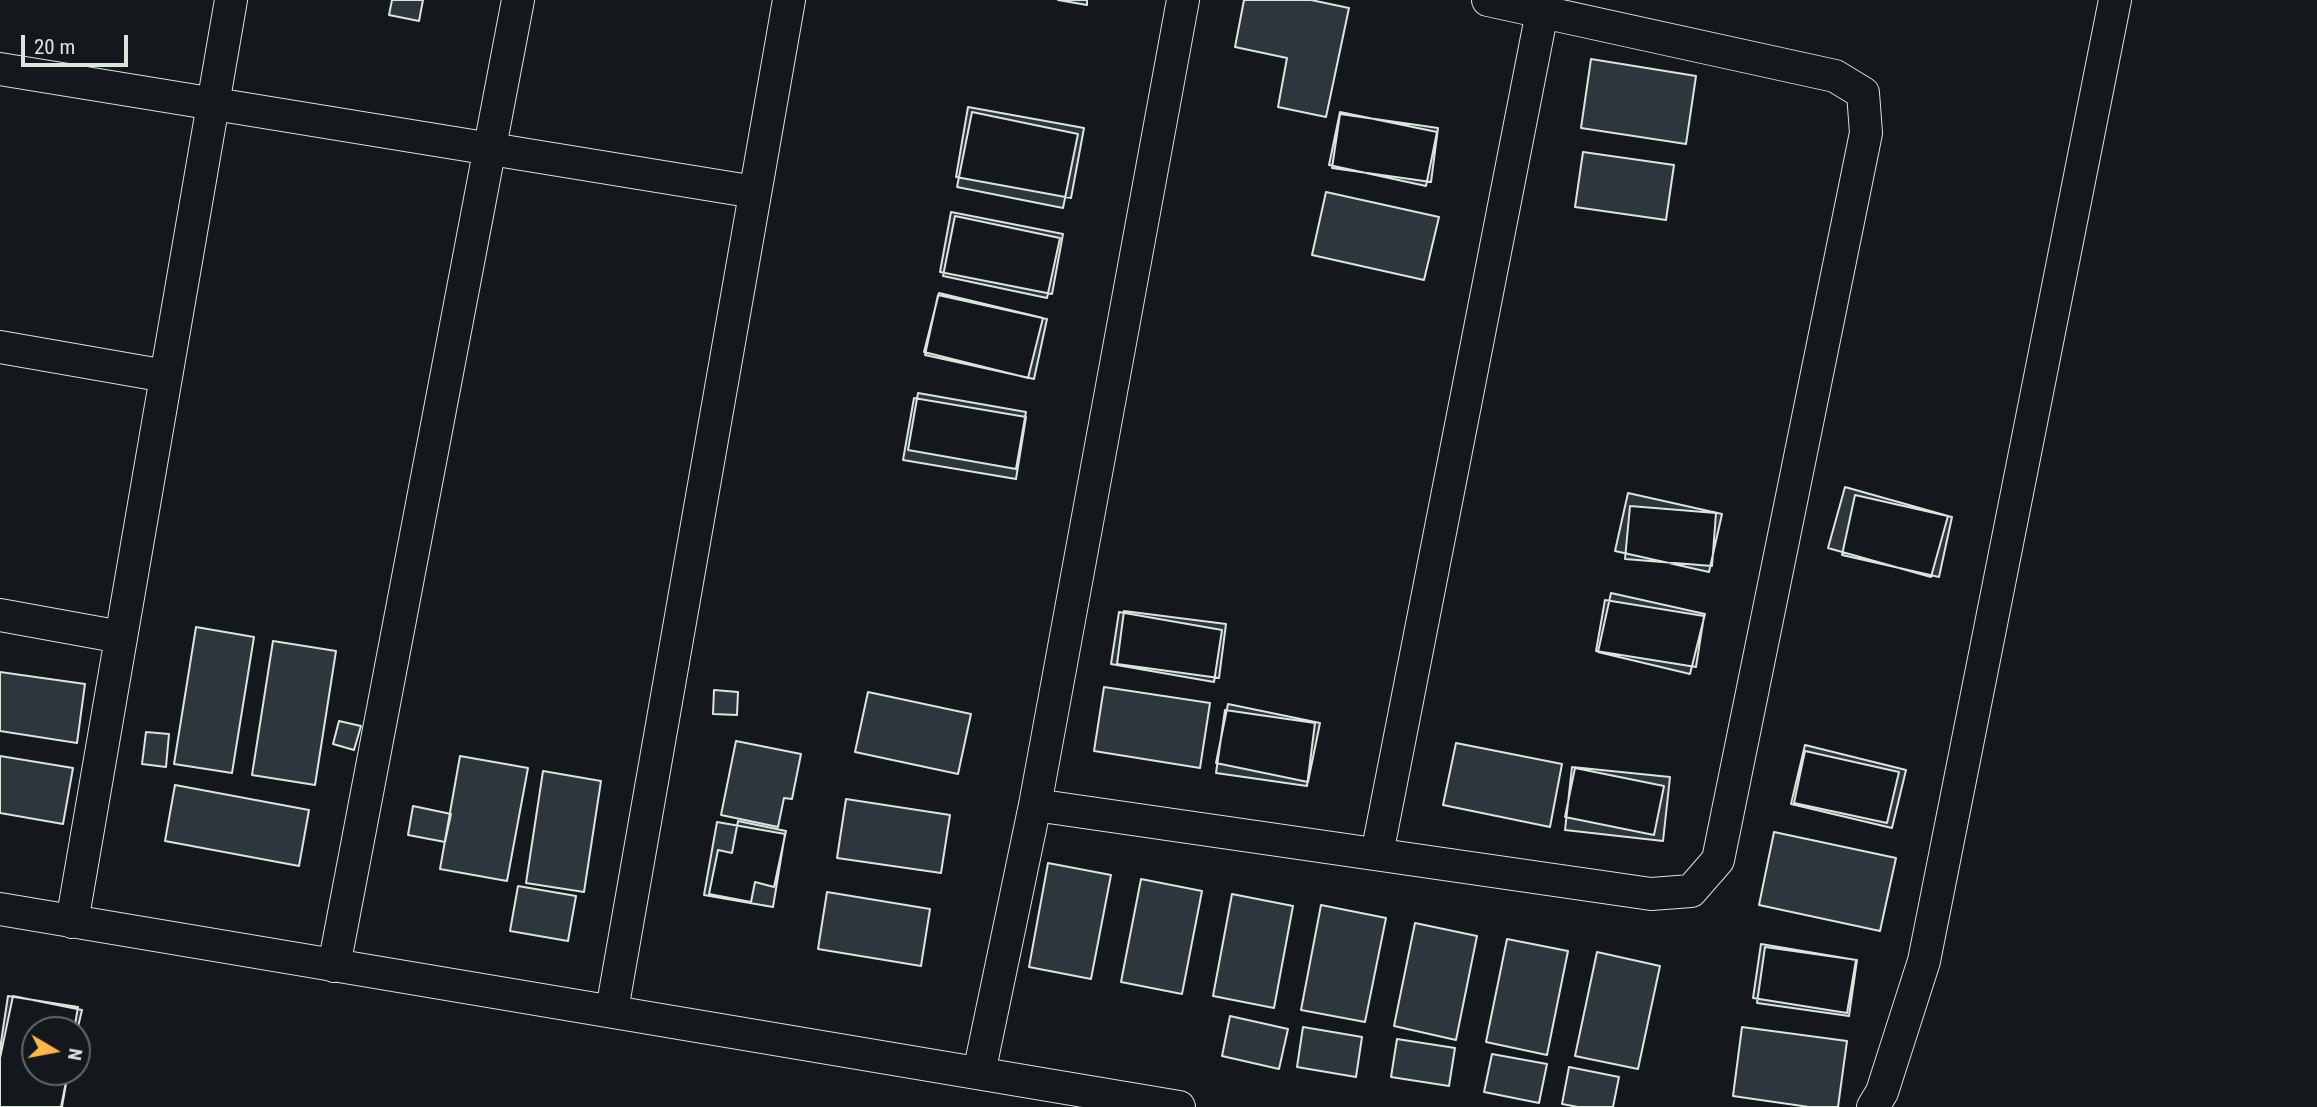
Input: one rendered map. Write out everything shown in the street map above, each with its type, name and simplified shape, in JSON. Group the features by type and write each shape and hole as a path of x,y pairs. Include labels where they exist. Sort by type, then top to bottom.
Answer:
{"street":[{"path":"72,922 232,0"},
{"path":"334,966 519,0"},
{"path":"612,1010 789,0"},
{"path":"979,1073 1035,805 1183,0"},
{"path":"1035,805 1651,894 1691,891 1718,860 1866,133 1863,93 1835,76 1488,0"},
{"path":"1873,1107 1882,1092 1924,961 2115,0"},
{"path":"1377,854 1542,12"},
{"path":"0,69 755,192"},
{"path":"0,347 166,376"},
{"path":"0,615 121,637"},
{"path":"0,909 1179,1107"}],"building":[{"path":"392,0 423,0 419,21 389,15"},
{"path":"1058,0 1087,0 1087,5"},
{"path":"1244,0 1311,0 1349,8 1326,117 1278,107 1287,58 1235,47"},
{"path":"1591,59 1696,76 1686,144 1581,128"},
{"path":"968,107 1084,128 1071,198 956,177"},
{"path":"972,112 1078,134 1063,208 957,187"},
{"path":"1340,112 1437,132 1426,186 1329,165"},
{"path":"1340,114 1438,128 1431,182 1332,168"},
{"path":"1583,152 1674,165 1666,220 1575,207"},
{"path":"1326,192 1439,217 1424,280 1312,255"},
{"path":"951,212 1063,234 1052,294 940,272"},
{"path":"955,216 1060,238 1047,298 943,276"},
{"path":"939,293 1043,318 1028,378 924,352"},
{"path":"938,295 1047,319 1034,379 925,355"},
{"path":"918,393 1026,412 1016,469 908,450"},
{"path":"914,398 1026,417 1016,479 903,460"},
{"path":"1845,487 1948,516 1931,577 1828,548"},
{"path":"1628,493 1722,514 1709,572 1615,551"},
{"path":"1855,495 1952,517 1939,577 1842,555"},
{"path":"1630,506 1716,513 1712,566 1625,559"},
{"path":"1611,593 1705,614 1690,674 1598,652"},
{"path":"1605,600 1704,616 1696,667 1596,651"},
{"path":"1124,611 1226,624 1219,678 1117,664"},
{"path":"1119,612 1222,630 1214,682 1111,664"},
{"path":"196,627 254,637 232,773 174,764"},
{"path":"273,641 336,651 315,785 252,775"},
{"path":"0,672 85,684 77,743 0,731"},
{"path":"1104,687 1210,703 1200,768 1094,751"},
{"path":"714,690 738,692 737,715 713,714"},
{"path":"868,692 971,714 958,774 855,752"},
{"path":"1228,704 1320,723 1308,782 1216,763"},
{"path":"1225,710 1315,723 1307,786 1216,773"},
{"path":"339,721 361,726 354,750 333,744"},
{"path":"146,732 169,734 166,767 142,764"},
{"path":"736,741 801,754 792,799 784,798 778,827 721,815"},
{"path":"1456,743 1562,764 1550,827 1443,805"},
{"path":"1805,745 1906,770 1892,828 1791,804"},
{"path":"1805,751 1899,772 1887,823 1794,803"},
{"path":"0,756 73,768 63,824 0,813"},
{"path":"460,756 528,768 507,881 440,869"},
{"path":"1572,767 1670,777 1663,841 1565,830"},
{"path":"1575,768 1664,786 1654,835 1565,817"},
{"path":"543,771 601,781 584,892 526,883"},
{"path":"175,785 309,810 299,866 165,841"},
{"path":"846,799 950,815 941,873 837,858"},
{"path":"413,806 451,814 445,842 408,835"},
{"path":"738,821 786,831 774,887 755,882 751,902 709,894 718,850 732,853"},
{"path":"717,822 785,834 773,907 704,895"},
{"path":"1774,832 1896,858 1880,931 1759,905"},
{"path":"1048,863 1111,875 1091,979 1029,967"},
{"path":"1141,879 1202,891 1182,994 1121,982"},
{"path":"518,886 576,896 568,941 510,931"},
{"path":"827,892 930,909 921,966 818,949"},
{"path":"1232,894 1293,906 1274,1008 1213,996"},
{"path":"1321,905 1386,918 1365,1022 1301,1010"},
{"path":"1415,923 1477,936 1456,1040 1394,1026"},
{"path":"1507,939 1568,951 1547,1055 1486,1042"},
{"path":"1761,944 1856,960 1847,1013 1753,998"},
{"path":"1765,947 1857,960 1849,1016 1757,1003"},
{"path":"1597,952 1660,966 1638,1069 1575,1056"},
{"path":"8,996 78,1007 76,1016 21,1016 21,1086 66,1086 62,1107 0,1107 0,1049"},
{"path":"13,996 82,1010 81,1016 21,1016 21,1086 65,1086 61,1107 0,1107 0,1058"},
{"path":"1230,1016 1288,1029 1279,1069 1222,1056"},
{"path":"1303,1027 1362,1037 1356,1077 1297,1067"},
{"path":"1742,1027 1847,1041 1838,1107 1809,1107 1733,1096"},
{"path":"1397,1039 1455,1048 1449,1086 1391,1077"},
{"path":"1492,1054 1547,1064 1539,1103 1484,1092"},
{"path":"1569,1067 1619,1077 1613,1107 1562,1104"}]}
